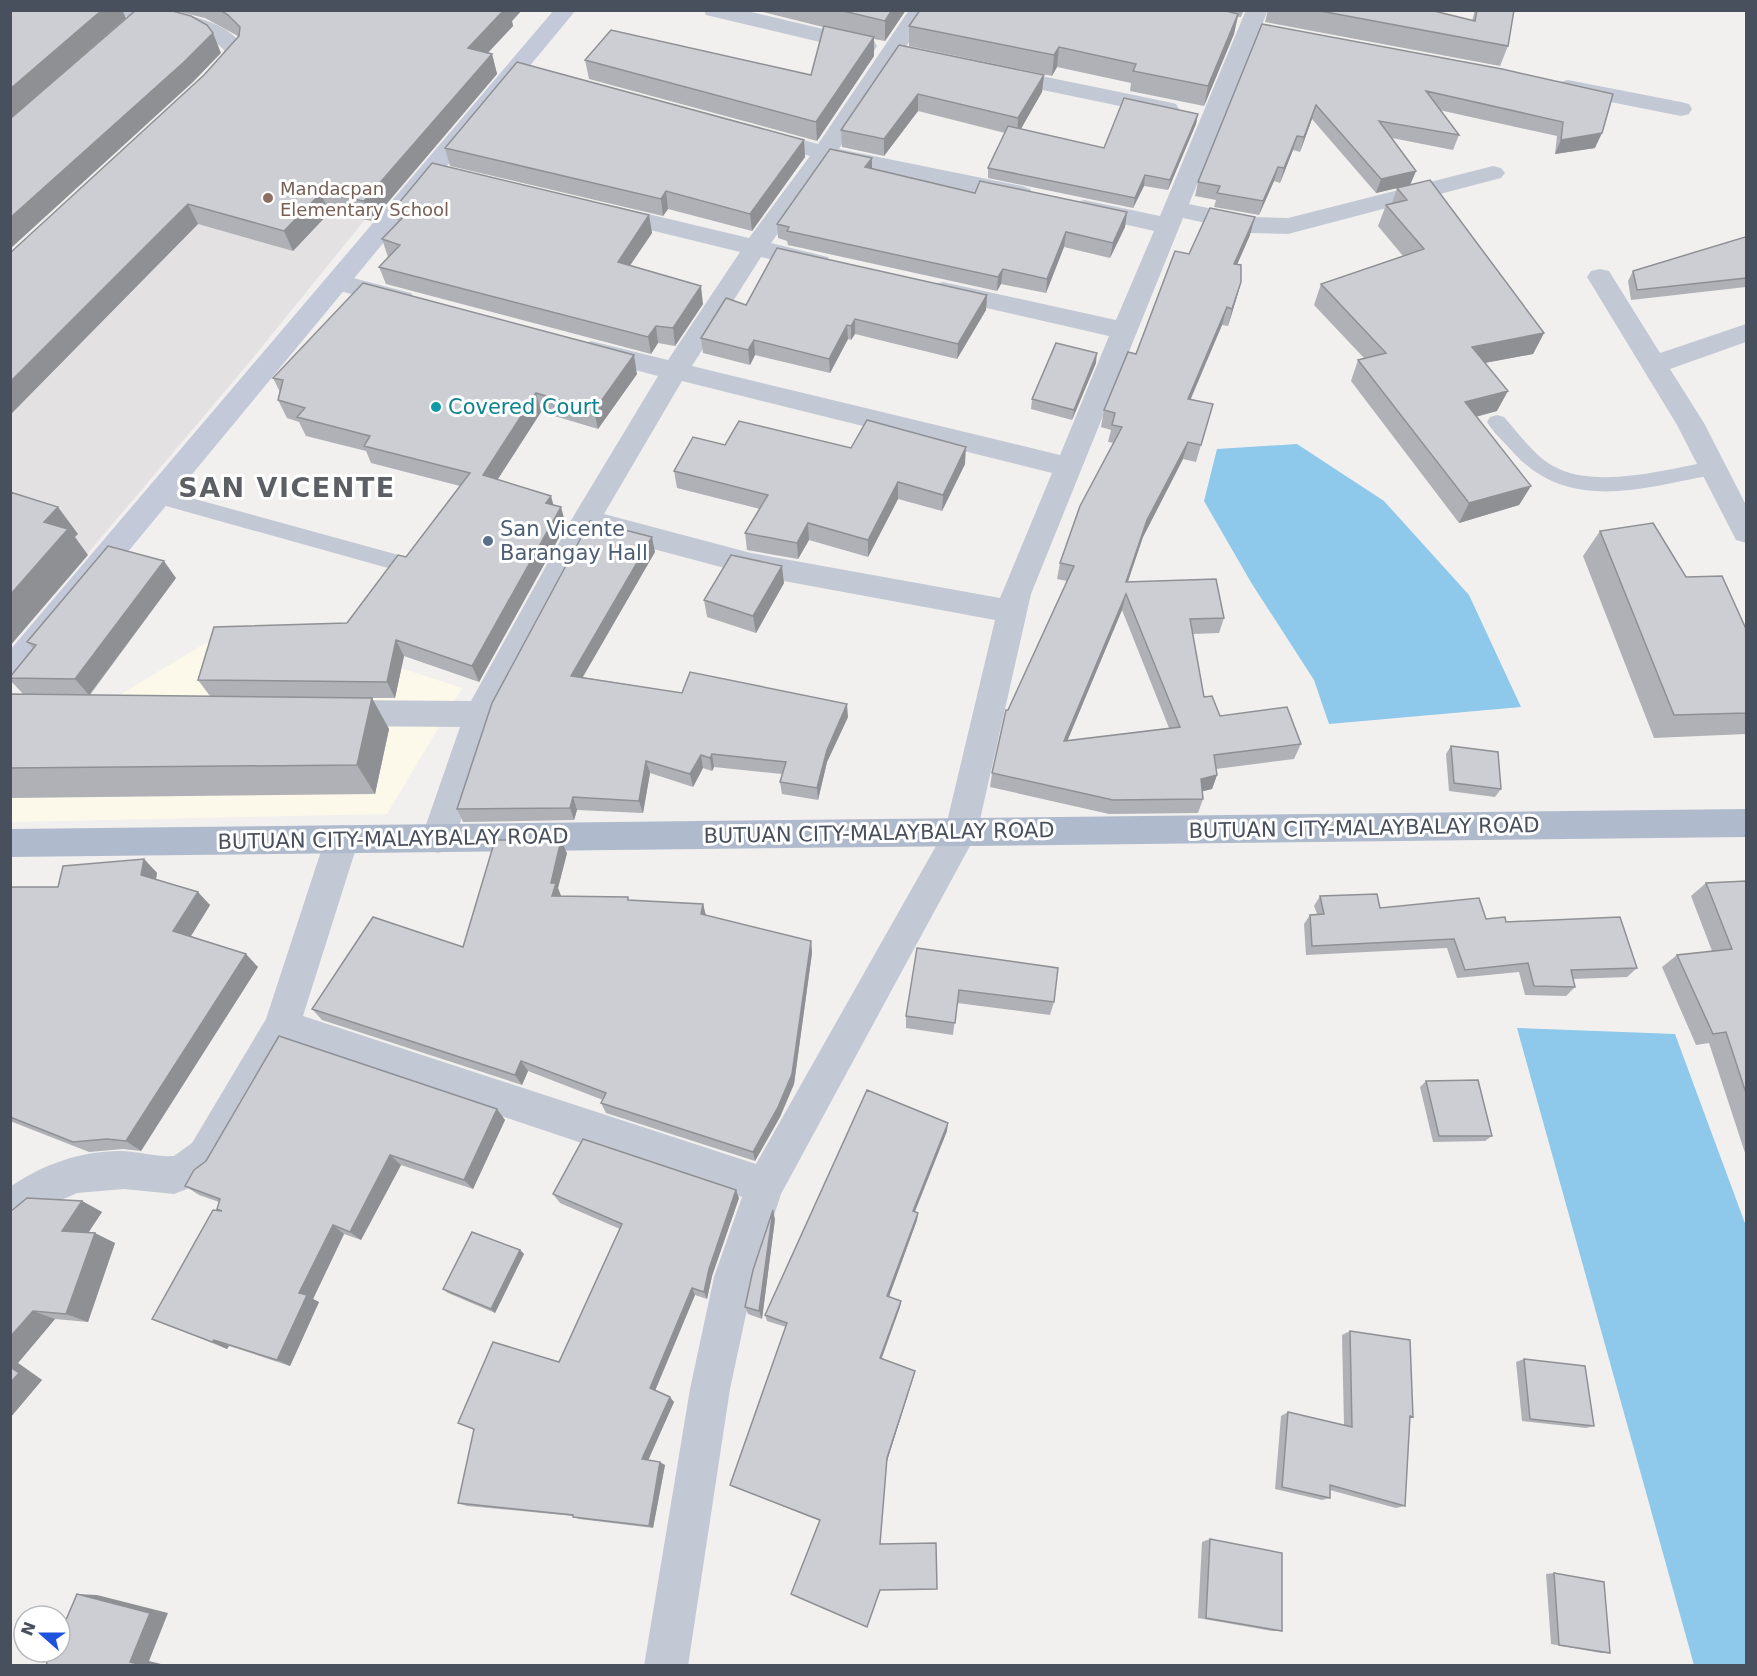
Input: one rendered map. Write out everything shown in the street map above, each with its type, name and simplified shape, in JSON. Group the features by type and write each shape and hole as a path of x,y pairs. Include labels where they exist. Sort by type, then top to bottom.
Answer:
{"main road":[{"name":"BUTUAN CITY-MALAYBALAY ROAD","path":"10,843 1746,824"}],"street":[{"path":"10,672 155,496 338,282 442,173 528,72 566,10"},
{"path":"714,10 904,55"},
{"path":"438,838 480,714 586,520 674,372 755,248 824,153 904,55 920,10"},
{"path":"135,18 198,27 225,38 232,44 234,56 194,97"},
{"path":"666,1665 710,1389 734,1277 765,1186 961,833 1010,611 1066,467 1173,217 1251,25"},
{"path":"973,69 1214,118"},
{"path":"1544,82 1681,109"},
{"path":"745,131 824,153 1043,199"},
{"path":"1066,204 1251,225 1288,226 1494,173"},
{"path":"581,206 836,266"},
{"path":"1600,277 1713,468 1746,532"},
{"path":"338,282 431,307"},
{"path":"917,285 1125,331"},
{"path":"1654,365 1746,333"},
{"path":"570,344 674,372 1066,467"},
{"path":"586,520 751,564 1010,611"},
{"path":"304,713 480,714"},
{"path":"10,1212 22,1201 51,1183 83,1172 122,1170 175,1175 192,1167 205,1155 282,1026 342,839"},
{"path":"282,1026 765,1186"}],"lane":[{"path":"1497,422 1545,471 1569,482 1598,485 1713,468"},
{"path":"155,496 395,562"}],"shaded area":[{"name":"Mandacpan Elementary School","path":"337,18 495,59 248,364 11,644 11,337"},
{"path":"206,643 348,651 462,688 387,814 11,822 10,707 98,708"}],"water":[{"path":"1297,444 1384,501 1469,595 1521,707 1329,724 1314,680 1252,584 1204,501 1217,449"},
{"path":"1517,1028 1675,1034 1746,1226 1746,1665 1694,1665"}],"building":[{"path":"10,10 102,10 10,89"},
{"path":"136,10 169,10 191,16 207,25 213,33 184,62 10,218 10,119"},
{"path":"220,10 504,10 468,48 492,54 364,201 321,193 284,231 188,204 10,382 10,253 204,75 239,36 240,27"},
{"path":"839,10 892,10 885,21"},
{"path":"920,10 1222,10 1238,14 1208,86 1133,71 1136,64 1059,47 1054,55 909,26"},
{"path":"1315,10 1430,10 1475,21 1477,10 1514,10 1508,46"},
{"path":"1262,24 1502,69 1613,94 1602,133 1561,140 1563,122 1426,91 1459,135 1379,121 1416,171 1381,179 1316,105 1304,137 1297,136 1284,168 1278,167 1263,201 1217,193 1220,186 1198,182"},
{"path":"824,26 874,37 816,122 585,60 611,30 811,75"},
{"path":"899,45 1044,75 1018,118 918,94 884,139 841,130"},
{"path":"517,62 804,140 750,214 666,191 661,199 445,148"},
{"path":"1124,98 1198,114 1170,180 1145,175 1135,198 988,168 1008,126 1104,148"},
{"path":"830,149 872,158 865,167 975,193 980,181 1127,212 1113,243 1066,232 1047,279 1003,269 998,277 787,231 789,227 777,224"},
{"path":"432,163 649,215 618,262 701,286 673,328 656,326 648,337 379,267 400,245 382,239 408,212 394,209"},
{"path":"1430,180 1544,333 1472,347 1508,391 1465,402 1531,486 1469,503 1358,360 1386,353 1321,284 1424,249 1386,205 1407,200 1397,188"},
{"path":"1210,208 1255,217 1234,264 1241,265 1241,282 1232,309 1227,307 1188,399 1213,404 1201,445 1188,442 1147,520 1126,582 1216,579 1224,618 1190,619 1204,697 1212,696 1220,716 1287,707 1301,744 1214,755 1217,775 1201,779 1203,799 1113,800 992,773 1006,710 1008,710 1074,566 1060,563 1080,506 1122,427 1112,425 1115,413 1104,410 1128,352 1136,354 1175,251 1189,254","holes":["1126,594 1180,727 1064,741"]},
{"path":"1745,237 1746,278 1637,290 1633,271"},
{"path":"777,248 987,295 958,344 855,319 851,326 847,325 829,359 754,340 748,350 701,338 726,298 746,305"},
{"path":"363,283 634,355 594,411 536,393 483,475 551,496 546,503 561,507 472,666 396,640 387,682 198,680 214,627 347,623 398,555 406,557 470,473 364,446 370,436 297,417 305,408 278,400 283,380 273,378"},
{"path":"1056,343 1097,353 1074,410 1032,399"},
{"path":"867,420 966,447 943,495 898,482 868,540 808,523 797,543 745,533 768,495 674,471 693,437 725,445 739,421 851,448"},
{"path":"10,492 58,507 44,522 68,529 10,595"},
{"path":"590,521 652,537 571,676 682,693 690,672 847,704 827,750 817,788 780,782 786,762 712,754 710,758 701,755 690,774 646,761 639,801 573,797 570,808 457,809 492,703"},
{"path":"1653,523 1686,577 1722,576 1746,629 1746,713 1674,715 1600,531"},
{"path":"108,546 164,561 75,679 10,678 36,645 27,642"},
{"path":"731,555 782,566 753,616 704,600"},
{"path":"10,694 372,698 357,765 10,768"},
{"path":"1451,746 1498,752 1501,789 1454,783"},
{"path":"495,840 561,840 551,883 556,883 552,896 628,897 628,900 703,904 701,914 811,941 792,1074 778,1107 753,1152 601,1103 606,1093 521,1061 515,1075 312,1009 373,917 463,947"},
{"path":"144,859 141,875 198,892 173,931 246,954 126,1141 107,1139 73,1142 10,1117 10,887 58,887 63,866"},
{"path":"1746,881 1746,1093 1726,1032 1713,1034 1677,955 1732,949 1706,883"},
{"path":"1377,894 1380,908 1479,898 1486,919 1505,917 1506,922 1620,917 1637,968 1571,970 1575,987 1534,986 1528,963 1465,970 1454,939 1312,946 1310,915 1324,914 1320,896"},
{"path":"917,948 1058,968 1054,1002 959,990 955,1023 906,1016"},
{"path":"279,1036 497,1109 464,1180 390,1155 350,1232 333,1225 299,1293 307,1295 277,1360 214,1340 212,1342 152,1319 213,1210 222,1211 217,1209 220,1199 185,1186 194,1170 206,1161"},
{"path":"1478,1080 1492,1136 1439,1136 1426,1081"},
{"path":"867,1090 948,1123 913,1211 918,1213 887,1296 901,1301 880,1358 915,1371 887,1458 880,1544 936,1543 937,1589 880,1590 867,1627 791,1594 820,1520 730,1485 787,1323 765,1315"},
{"path":"583,1139 736,1190 709,1269 704,1292 692,1288 650,1388 670,1397 642,1459 660,1462 649,1526 573,1517 573,1515 458,1503 474,1429 458,1423 493,1342 559,1362 622,1224 553,1194"},
{"path":"27,1198 82,1201 62,1231 95,1233 66,1314 33,1311 10,1337 10,1212"},
{"path":"773,1210 759,1311 745,1307 753,1270"},
{"path":"472,1232 520,1250 491,1309 443,1289"},
{"path":"1350,1331 1410,1340 1413,1417 1410,1416 1405,1506 1330,1485 1330,1498 1282,1487 1288,1412 1352,1427"},
{"path":"1524,1359 1585,1366 1594,1426 1530,1419"},
{"path":"10,1367 19,1373 10,1383"},
{"path":"1210,1539 1282,1553 1282,1631 1206,1618"},
{"path":"1554,1573 1604,1582 1610,1653 1559,1645"},
{"path":"77,1594 150,1613 130,1662 142,1665 46,1665 72,1664 72,1606"}],"place":[{"name":"Mandacpan Elementary School","path":"268,198"},
{"name":"Covered Court","path":"436,407"},
{"name":"San Vicente Barangay Hall","path":"488,541"}],"district":[{"name":"SAN VICENTE","path":"287,487"}]}
